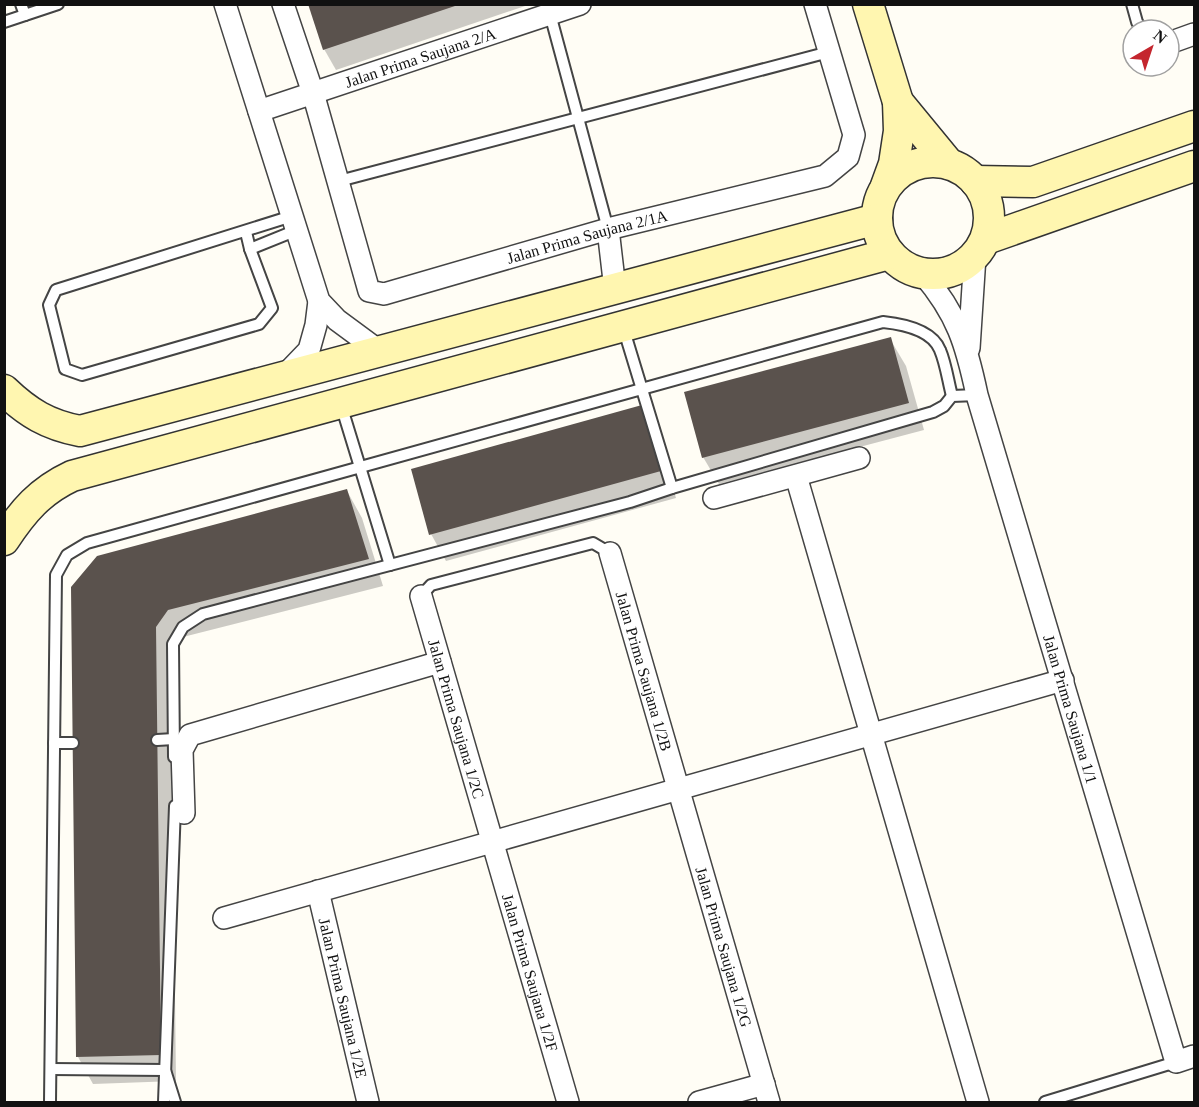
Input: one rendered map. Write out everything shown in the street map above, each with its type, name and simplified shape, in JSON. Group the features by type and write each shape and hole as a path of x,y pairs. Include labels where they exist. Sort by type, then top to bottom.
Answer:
{"street":[{"path":"225,4 319,301 316,325 309,350 282,378"},
{"name":"Jalan Prima Saujana 2/1A","path":"283,4 313,93 369,291 384,294 608,229 825,176 848,157 854,135 815,4"},
{"name":"Jalan Prima Saujana 2/A","path":"259,111 580,4"},
{"path":"868,4 898,102 899,131 894,164 880,198 877,219 880,237 889,254 904,267 922,274 942,274 960,268 981,248 1194,166"},
{"path":"898,102 950,164"},
{"path":"975,181 1033,182 1194,126"},
{"path":"886,186 908,167 936,162 950,164 963,171 975,181 984,194 989,208 989,224 981,248 969,354"},
{"path":"4,390 37,416 57,427 80,431 877,219"},
{"path":"608,229 615,289"},
{"path":"4,540 33,501 53,484 72,476 889,254"},
{"path":"922,274 940,294 953,314 969,354"},
{"path":"319,301 337,320 379,351"},
{"name":"Jalan Prima Saujana 1/1","path":"969,354 977,395 1063,680 1185,1059"},
{"path":"714,498 859,458"},
{"path":"796,476 978,1102"},
{"name":"Jalan Prima Saujana 1/2B","path":"610,553 679,789"},
{"name":"Jalan Prima Saujana 1/2C","path":"421,596 492,842"},
{"path":"184,813 182,750 190,735 440,662"},
{"path":"224,918 1063,680"},
{"name":"Jalan Prima Saujana 1/2G","path":"679,789 767,1093"},
{"name":"Jalan Prima Saujana 1/2F","path":"492,842 568,1102"},
{"name":"Jalan Prima Saujana 1/2E","path":"318,891 368,1102"},
{"path":"699,1102 767,1093"}],"lane":[{"path":"4,22 23,10 58,4"},
{"path":"550,14 608,229"},
{"path":"339,182 829,52"},
{"path":"246,231 250,249 272,308 259,324 82,375 65,369 49,305 56,290 246,231 294,223"},
{"path":"250,249 294,223"},
{"path":"50,1102 56,575 67,555 87,543 883,322 902,324 924,333 940,348 952,396"},
{"path":"623,327 672,488"},
{"path":"164,1102 175,823 173,644 183,627 203,614 630,502 915,418 944,406 952,396 977,395"},
{"path":"340,403 390,565"},
{"path":"421,596 431,585 593,543 610,553"},
{"path":"157,740 174,739"},
{"path":"54,743 73,743"},
{"path":"1045,1102 1185,1059"},
{"path":"51,1069 165,1070"},
{"path":"165,1070 174,1102"}],"building":[{"path":"308,4 458,4 458,5 323,50"},
{"path":"891,337 909,403 702,458 684,392"},
{"path":"642,405 661,471 429,535 411,469"},
{"path":"347,489 369,559 168,610 156,627 161,1055 76,1057 71,587 97,556"}]}
